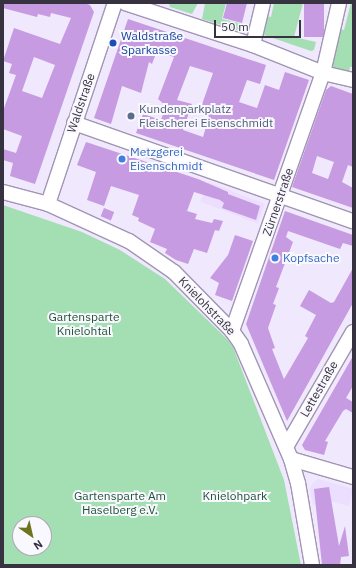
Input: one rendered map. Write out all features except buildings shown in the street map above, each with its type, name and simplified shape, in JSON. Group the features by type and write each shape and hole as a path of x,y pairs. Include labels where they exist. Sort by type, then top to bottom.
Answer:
{"street":[{"name":"Waldstraße","path":"48,204 115,3"},
{"path":"125,3 253,45 323,73 353,80"},
{"path":"253,45 263,3"},
{"name":"Zürnerstraße","path":"232,331 323,73 339,3"},
{"path":"74,123 353,221"},
{"name":"Knielohstraße","path":"3,192 48,204 123,238 152,255 174,272 232,331 241,344 288,453 298,483 312,565"},
{"name":"Lettestraße","path":"288,453 349,347 353,332"},
{"path":"288,453 353,477"}],"shaded area":[{"path":"208,182 265,204 257,223 200,202"},
{"path":"318,479 353,489 349,506 334,502 313,505 310,489 312,484"}],"green space":[{"path":"169,3 198,3 192,14 170,7"},
{"path":"205,3 226,3 222,19 243,24 242,28 237,30 202,19"},
{"path":"274,3 303,3 294,37 316,42 314,50 311,51 261,34 262,15 271,17"},
{"path":"351,3 353,3 353,67 350,67 349,73 335,69 331,65 338,29 344,30"},
{"path":"3,205 82,232 120,250 165,279 227,339 233,347 284,480 301,565 3,565"}],"place":[{"name":"Waldstraße Sparkasse","path":"113,43"},
{"name":"Kundenparkplatz Fleischerei Eisenschmidt","path":"131,116"},
{"name":"Metzgerei Eisenschmidt","path":"122,159"},
{"name":"Kopfsache","path":"275,258"}],"park label":[{"name":"Gartensparte Knielohtal","path":"84,324"},
{"name":"Knielohpark","path":"235,496"},
{"name":"Gartensparte Am Haselberg e.V.","path":"120,503"}]}
